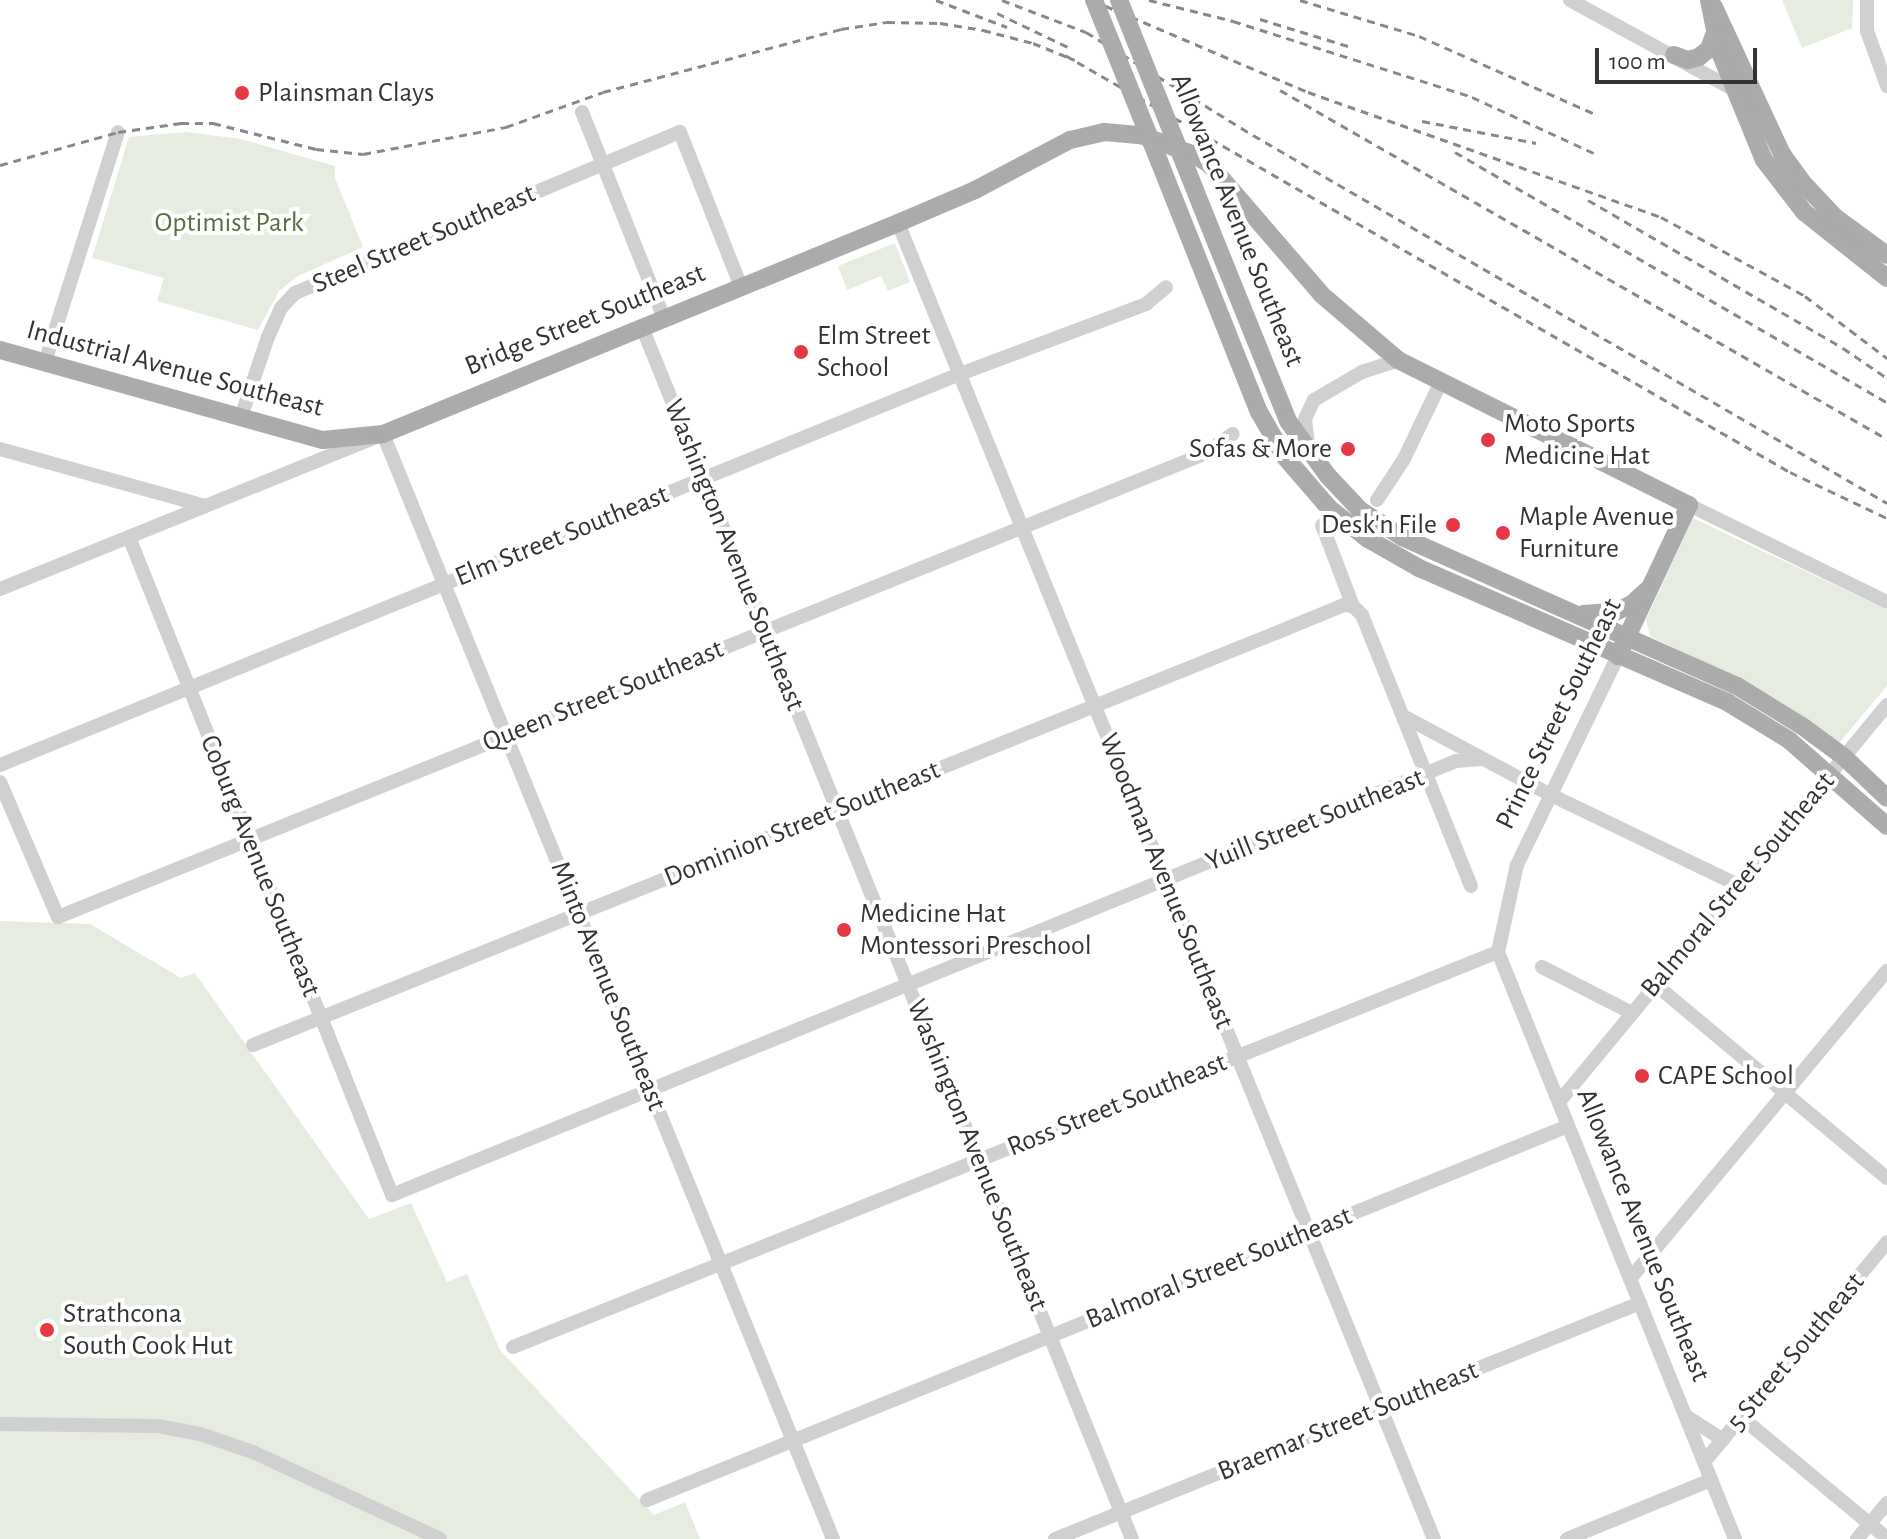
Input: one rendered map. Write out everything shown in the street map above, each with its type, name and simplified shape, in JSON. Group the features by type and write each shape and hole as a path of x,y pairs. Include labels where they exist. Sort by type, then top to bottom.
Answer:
{"main road":[{"name":"Allowance Avenue Southeast","path":"1094,0 1249,389 1285,457 1329,508 1368,539 1419,568 1727,702 1789,740 1887,826"},
{"name":"Allowance Avenue Southeast","path":"1119,0 1282,409 1312,456 1360,510 1402,537 1561,608"},
{"path":"1710,0 1714,35 1733,89 1752,136 1787,192 1821,229 1887,278"},
{"path":"1710,0 1725,25 1782,154 1802,182 1835,217 1887,255"},
{"path":"1674,55 1688,60 1699,57 1709,49 1714,35"},
{"name":"Bridge Street Southeast","path":"383,434 898,223 975,190 1047,150 1096,133 1141,135 1192,154 1229,185 1322,295 1398,360 1440,384 1689,505"},
{"name":"Industrial Avenue Southeast","path":"0,350 323,440 383,434"},
{"name":"Prince Street Southeast","path":"1618,656 1689,505"},
{"path":"1561,608 1588,615 1615,612 1632,604 1651,585"},
{"path":"1561,608 1737,686 1802,726 1844,757 1887,798"}],"street":[{"path":"1570,0 1756,99"},
{"path":"1867,0 1867,31 1887,86"},
{"path":"582,112 664,318"},
{"path":"45,362 118,132"},
{"name":"Steel Street Southeast","path":"241,417 268,337 281,308 295,293 680,132 741,287"},
{"name":"Woodman Avenue Southeast","path":"898,223 1434,1539"},
{"name":"Elm Street Southeast","path":"0,765 960,374 1146,304 1166,287"},
{"name":"Washington Avenue Southeast","path":"642,327 1132,1539"},
{"path":"1312,456 1305,432 1310,405 1362,372 1398,360"},
{"path":"1377,500 1404,459 1440,384"},
{"name":"Bridge Street Southeast","path":"0,589 383,434"},
{"name":"Minto Avenue Southeast","path":"383,434 833,1539"},
{"name":"Queen Street Southeast","path":"0,782 58,917 1204,454 1233,434"},
{"path":"0,449 205,506"},
{"path":"1689,505 1887,602"},
{"path":"1322,525 1353,606 1362,615 1471,886"},
{"name":"Coburg Avenue Southeast","path":"129,537 392,1195"},
{"name":"Dominion Street Southeast","path":"253,1045 1344,605 1353,606"},
{"name":"Prince Street Southeast","path":"1498,952 1510,887 1618,656"},
{"name":"Balmoral Street Southeast","path":"1559,1102 1887,705"},
{"path":"1403,716 1465,746 1483,759 1553,796 1738,885"},
{"name":"Yuill Street Southeast","path":"392,1195 1166,879 1428,776 1463,759 1483,759"},
{"name":"Ross Street Southeast","path":"513,1347 1498,952"},
{"name":"Allowance Avenue Southeast","path":"1498,952 1735,1539"},
{"path":"1542,967 1632,1013"},
{"path":"1630,1279 1887,971"},
{"path":"1656,985 1887,1178"},
{"name":"Balmoral Street Southeast","path":"647,1500 1568,1126"},
{"name":"5 Street Southeast","path":"1704,1462 1887,1242"},
{"name":"Braemar Street Southeast","path":"1055,1539 1640,1303"},
{"path":"1685,1415 1723,1440"},
{"path":"1741,1417 1887,1538"},
{"path":"0,1424 158,1426 200,1434 253,1452 440,1539"},
{"path":"1567,1539 1711,1480"},
{"path":"1857,1539 1887,1503"}],"green space":[{"path":"1782,0 1853,0 1852,28 1802,48"},
{"name":"Optimist Park","path":"186,132 241,139 335,166 335,178 363,247 298,276 279,291 258,330 157,301 164,278 92,258 129,137"},
{"path":"895,243 910,282 888,291 881,276 847,290 838,266"},
{"path":"1693,518 1887,610 1887,686 1839,743 1739,681 1650,636 1646,620"},
{"path":"0,921 90,924 181,978 195,973 369,1219 411,1203 447,1282 467,1274 500,1350 654,1515 685,1502 700,1539 0,1539"}],"railway":[{"path":"936,0 1007,27"},
{"path":"1002,0 1086,32 1253,135 1887,503"},
{"path":"1092,0 1308,92 1661,217 1805,296 1887,358"},
{"path":"1149,0 1233,21 1472,97 1594,153"},
{"path":"1300,0 1419,36 1595,114"},
{"path":"997,13 1072,49"},
{"path":"1260,19 1348,46"},
{"path":"0,165 118,132 181,123 213,123 316,149 363,154 506,127 603,92 841,29 887,22 940,23 983,30 1033,43 1075,60"},
{"path":"1065,55 1790,472 1887,518"},
{"path":"1280,90 1887,439"},
{"path":"1422,121 1536,143"},
{"path":"1455,152 1887,402"},
{"path":"1588,200 1843,348 1887,378"}],"place":[{"name":"Plainsman Clays","path":"242,93"},
{"name":"Elm Street School","path":"801,352"},
{"name":"Moto Sports Medicine Hat","path":"1488,440"},
{"name":"Sofas & More","path":"1348,449"},
{"name":"Desk'n File","path":"1453,525"},
{"name":"Maple Avenue Furniture","path":"1503,533"},
{"name":"Medicine Hat Montessori Preschool","path":"844,930"},
{"name":"CAPE School","path":"1642,1076"},
{"name":"Strathcona South Cook Hut","path":"47,1330"}]}
